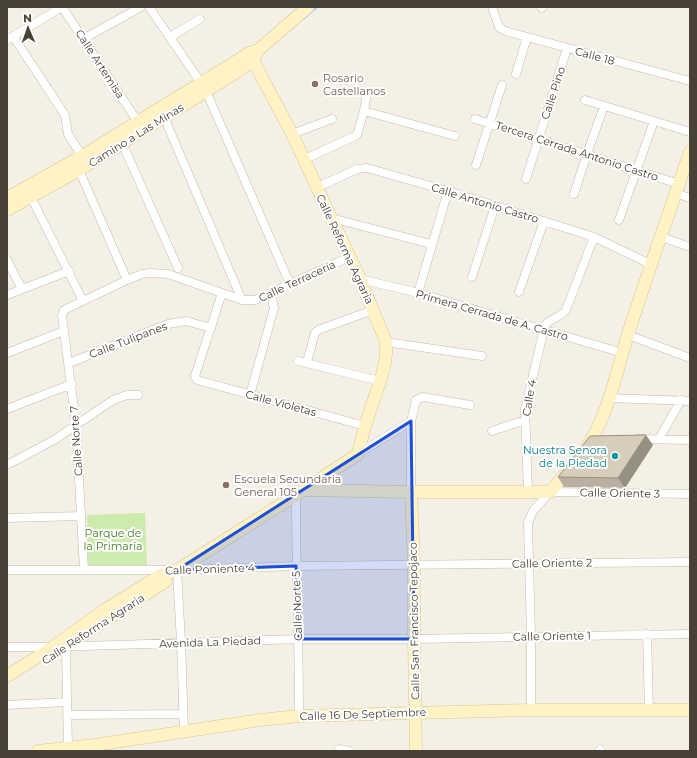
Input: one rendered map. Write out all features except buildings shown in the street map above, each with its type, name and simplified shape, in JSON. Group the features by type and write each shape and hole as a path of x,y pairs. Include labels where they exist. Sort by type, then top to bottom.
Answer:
{"main road":[{"name":"Camino a Las Minas","path":"7,210 79,170 164,117 204,87 253,55 307,7"},
{"name":"Calle Reforma Agraria","path":"7,676 106,609 161,575 176,570 301,492 358,454 385,362 386,342 360,279 253,55"},
{"name":"Camino a Las Minas","path":"7,198 82,156 138,122 204,87"},
{"path":"301,492 550,492 597,438 628,335 690,152"},
{"name":"Calle San Francisco Tepojaco","path":"411,492 414,564 416,751"},
{"name":"Calle Reforma Agraria","path":"7,685 169,579 176,570"},
{"name":"Calle 16 De Septiembre","path":"38,751 184,732 260,720 299,716 532,710 690,710"}],"street":[{"path":"62,7 10,38 65,115 68,134 82,156"},
{"name":"Calle Artemisa","path":"62,7 138,122"},
{"path":"83,39 141,7"},
{"path":"149,7 204,87 290,284"},
{"name":"Calle 18","path":"492,7 501,30 690,81"},
{"path":"170,37 200,18"},
{"path":"516,74 527,37"},
{"name":"Calle Pino","path":"526,179 567,48"},
{"path":"476,165 502,85"},
{"path":"303,160 357,136 367,92"},
{"path":"585,100 690,132"},
{"path":"574,194 586,154 604,106"},
{"path":"364,110 455,136"},
{"path":"164,117 242,300"},
{"path":"292,134 332,119"},
{"name":"Tercera Cerrada Antonio Castro","path":"475,119 637,170 677,189 690,198"},
{"path":"619,220 654,121"},
{"path":"122,143 178,268"},
{"name":"Calle Antonio Castro","path":"316,188 357,169 368,168 448,191 594,237 652,265"},
{"path":"79,170 127,280"},
{"path":"418,293 431,244 448,191"},
{"path":"31,197 83,301"},
{"path":"472,277 495,206"},
{"path":"331,218 431,244"},
{"path":"519,292 544,221"},
{"path":"545,330 548,322 564,313 566,310 594,237"},
{"path":"661,237 690,247"},
{"name":"Calle Terracería","path":"62,312 65,309 127,280 142,274 160,272 242,300 255,300 349,257"},
{"path":"7,260 22,289"},
{"path":"7,295 69,271"},
{"name":"Primera Cerrada de A. Castro","path":"360,279 418,293 623,353"},
{"path":"211,328 222,293"},
{"path":"250,395 274,308 271,294"},
{"path":"307,362 315,333 318,330 373,310"},
{"name":"Calle Norte 7","path":"62,312 76,424 84,570"},
{"name":"Calle Tulipanes","path":"69,363 168,324 186,321 211,328"},
{"name":"Calle Violetas","path":"211,328 195,376 197,380 365,426"},
{"path":"7,353 64,330"},
{"name":"Calle 4","path":"528,492 525,408 545,330"},
{"path":"628,335 690,358"},
{"path":"386,342 482,356"},
{"path":"298,361 380,381"},
{"path":"7,409 72,384"},
{"path":"7,465 54,440 113,400 127,395 138,395"},
{"path":"411,492 411,421 415,402 423,397 470,405"},
{"path":"609,398 690,401"},
{"path":"659,439 680,400"},
{"path":"492,431 525,420"},
{"name":"Calle Reforma Agraria","path":"358,454 411,421"},
{"path":"630,438 690,440"},
{"name":"Calle Norte 5","path":"299,716 299,639 296,566 301,492"},
{"path":"532,710 529,519 533,511 550,492"},
{"name":"Calle Oriente 3","path":"550,492 690,494"},
{"path":"7,518 81,516"},
{"name":"Calle Oriente 2","path":"414,564 690,562"},
{"name":"Calle Poniente 4","path":"7,570 176,570 414,564"},
{"path":"176,570 182,642 184,732"},
{"path":"647,634 649,710"},
{"name":"Calle Oriente 1","path":"414,639 690,634"},
{"name":"Avenida La Piedad","path":"7,646 66,646 299,639 414,639"},
{"path":"66,646 68,748"},
{"path":"7,705 67,702"},
{"path":"67,715 183,714"},
{"path":"339,748 350,751"}],"highlighted area":[{"path":"411,421 414,639 299,639 296,566 177,570"}],"green space":[{"name":"Parque de la Primaria","path":"145,513 147,565 88,565 87,515"}],"waterway":[{"path":"303,19 317,7"}],"place":[{"name":"Rosario Castellanos","path":"315,84"},
{"name":"Nuestra Senora de la Piedad","path":"615,456"},
{"name":"Escuela Secundaria General 105","path":"226,485"}]}
